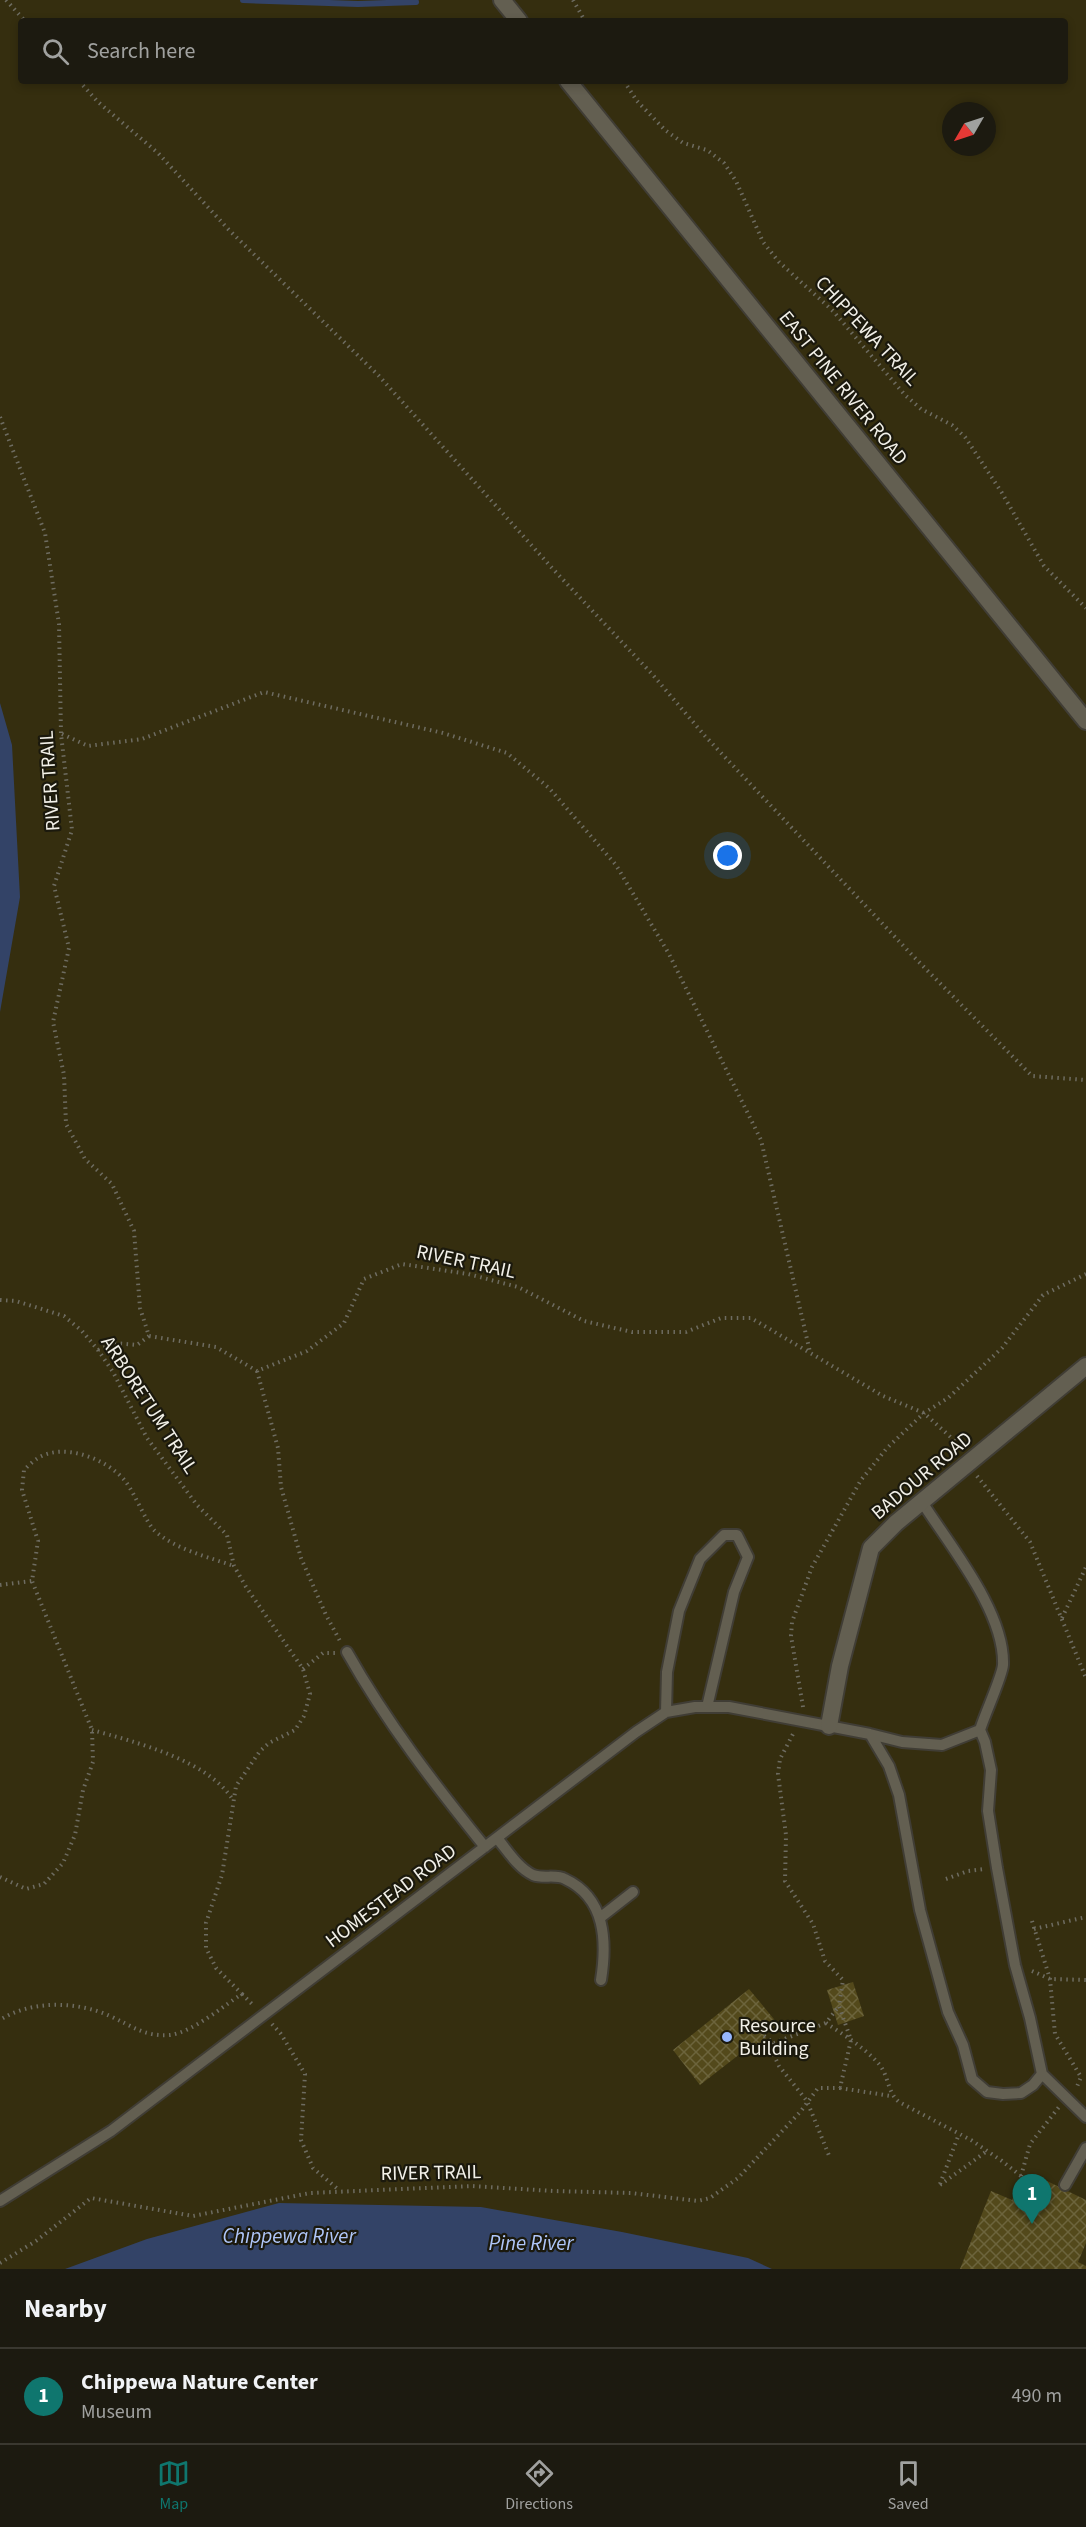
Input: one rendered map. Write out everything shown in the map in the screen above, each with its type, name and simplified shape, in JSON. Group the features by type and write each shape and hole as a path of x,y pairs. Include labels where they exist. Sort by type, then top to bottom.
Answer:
{"street":[{"path":"502,0 517,18"},
{"name":"EAST PINE RIVER ROAD","path":"570,84 1086,721"},
{"name":"BADOUR ROAD","path":"828,1726 842,1655 870,1548 896,1523 1086,1366"}],"lane":[{"path":"922,1503 965,1566 999,1631 1003,1667 980,1730 991,1770 988,1810 997,1868 1015,1965 1030,2018 1042,2074 1086,2118"},
{"path":"666,1712 668,1672 679,1611 700,1559 724,1534 737,1535 748,1557 734,1592 707,1707"},
{"path":"347,1652 373,1698 425,1774 485,1847"},
{"name":"HOMESTEAD ROAD","path":"0,2201 111,2131 666,1712 729,1707 902,1742 942,1745 980,1730"},
{"path":"870,1734 889,1766 899,1795 920,1910 948,2012 963,2045 972,2079 987,2092 1021,2093 1033,2085 1042,2074"},
{"path":"497,1838 517,1862 533,1875 564,1878 587,1893 601,1917 605,1950 600,1980"},
{"path":"601,1917 633,1892"},
{"path":"1065,2185 1086,2148"}],"path":[{"path":"6,0 22,18"},
{"path":"573,0 583,18"},
{"path":"82,84 98,102 158,153 229,230 379,376 552,568 652,674 705,736 913,956 1032,1076 1086,1080"},
{"name":"CHIPPEWA TRAIL","path":"626,84 638,101 665,130 683,143 707,150 724,163 736,181 763,242 779,262 833,311 905,395 921,409 952,425 964,437 1002,493 1044,566 1086,608"},
{"name":"RIVER TRAIL","path":"0,417 45,533 58,624 61,734 72,830 54,886 69,948 53,1022 64,1075 66,1124 85,1159 112,1184 134,1231 140,1308 149,1336"},
{"path":"61,734 88,746 142,739 264,692 443,733 507,753 549,788 616,865 669,954 761,1140 810,1352"},
{"name":"RIVER TRAIL","path":"257,1371 307,1351 344,1323 364,1279 402,1264 468,1274 518,1287 585,1321 632,1332 686,1332 721,1318 751,1318 883,1396 924,1413 956,1442 984,1486 1030,1542 1086,1678"},
{"path":"924,1413 948,1398 1002,1348 1042,1295 1086,1274"},
{"name":"ARBORETUM TRAIL","path":"0,1300 16,1301 64,1316 98,1350 113,1372 147,1438 196,1505 227,1535 234,1566 303,1669 310,1694 304,1716 295,1730 264,1747 236,1786 222,1875 206,1923 206,1948 216,1968 265,2015 281,2034 305,2074 301,2140 313,2168 340,2190"},
{"path":"98,1350 115,1343 137,1345 149,1336 216,1347 257,1371 278,1448 281,1488 301,1558 326,1615 347,1652 323,1653 303,1669"},
{"path":"0,1877 26,1889 44,1884 63,1863 75,1835 83,1790 93,1762 92,1730 32,1581 38,1541 22,1490 24,1470 37,1458 66,1451 105,1465 124,1479 141,1505 152,1528 171,1542 234,1566"},
{"path":"1062,1619 1086,1567"},
{"path":"0,1585 32,1581"},
{"path":"92,1730 176,1758 211,1778 228,1792 233,1801"},
{"path":"945,1879 968,1871 997,1868"},
{"path":"1034,1929 1086,1917"},
{"path":"1050,1979 1086,1980"},
{"path":"0,2020 13,2012 40,2006 82,2005 147,2035 173,2035 201,2022 242,1994"},
{"path":"774,2043 826,2023 839,2006 851,2040 840,2088"},
{"path":"826,2023 851,2040 881,2066 891,2096 898,2102 959,2134 1021,2176 1028,2200"},
{"path":"764,2036 774,2043"},
{"path":"774,2043 772,2051 779,2066 807,2101 830,2158"},
{"name":"RIVER TRAIL","path":"0,2263 36,2241 91,2198 193,2216 310,2193 472,2186 563,2192 631,2193 698,2201 710,2198 738,2178 801,2111 818,2088 840,2088 891,2096"},
{"path":"959,2134 940,2185 987,2151"}],"shaded area":[{"path":"0,0 1086,0 1086,2269 0,2269"}],"water":[{"path":"0,703 12,745 20,897 0,1012"},
{"name":"Chippewa River","path":"279,2203 481,2207 622,2232 748,2258 772,2269 65,2269 147,2239"}],"building":[{"path":"853,1982 864,2016 838,2025 827,1990"},
{"name":"Resource Building","path":"749,1989 778,2024 747,2054 745,2050 700,2085 673,2050"},
{"path":"1047,2181 1086,2200 1086,2243 1078,2262 1086,2266 1086,2269 960,2269 991,2191 1012,2200 1014,2194 1038,2205"}],"waterway":[{"path":"243,0 358,4 416,2"}],"place":[{"name":"Resource Building","path":"727,2037"},
{"name":"Chippewa Nature Center","path":"1032,2224"}],"water label":[{"name":"Pine River","path":"531,2243"}]}
